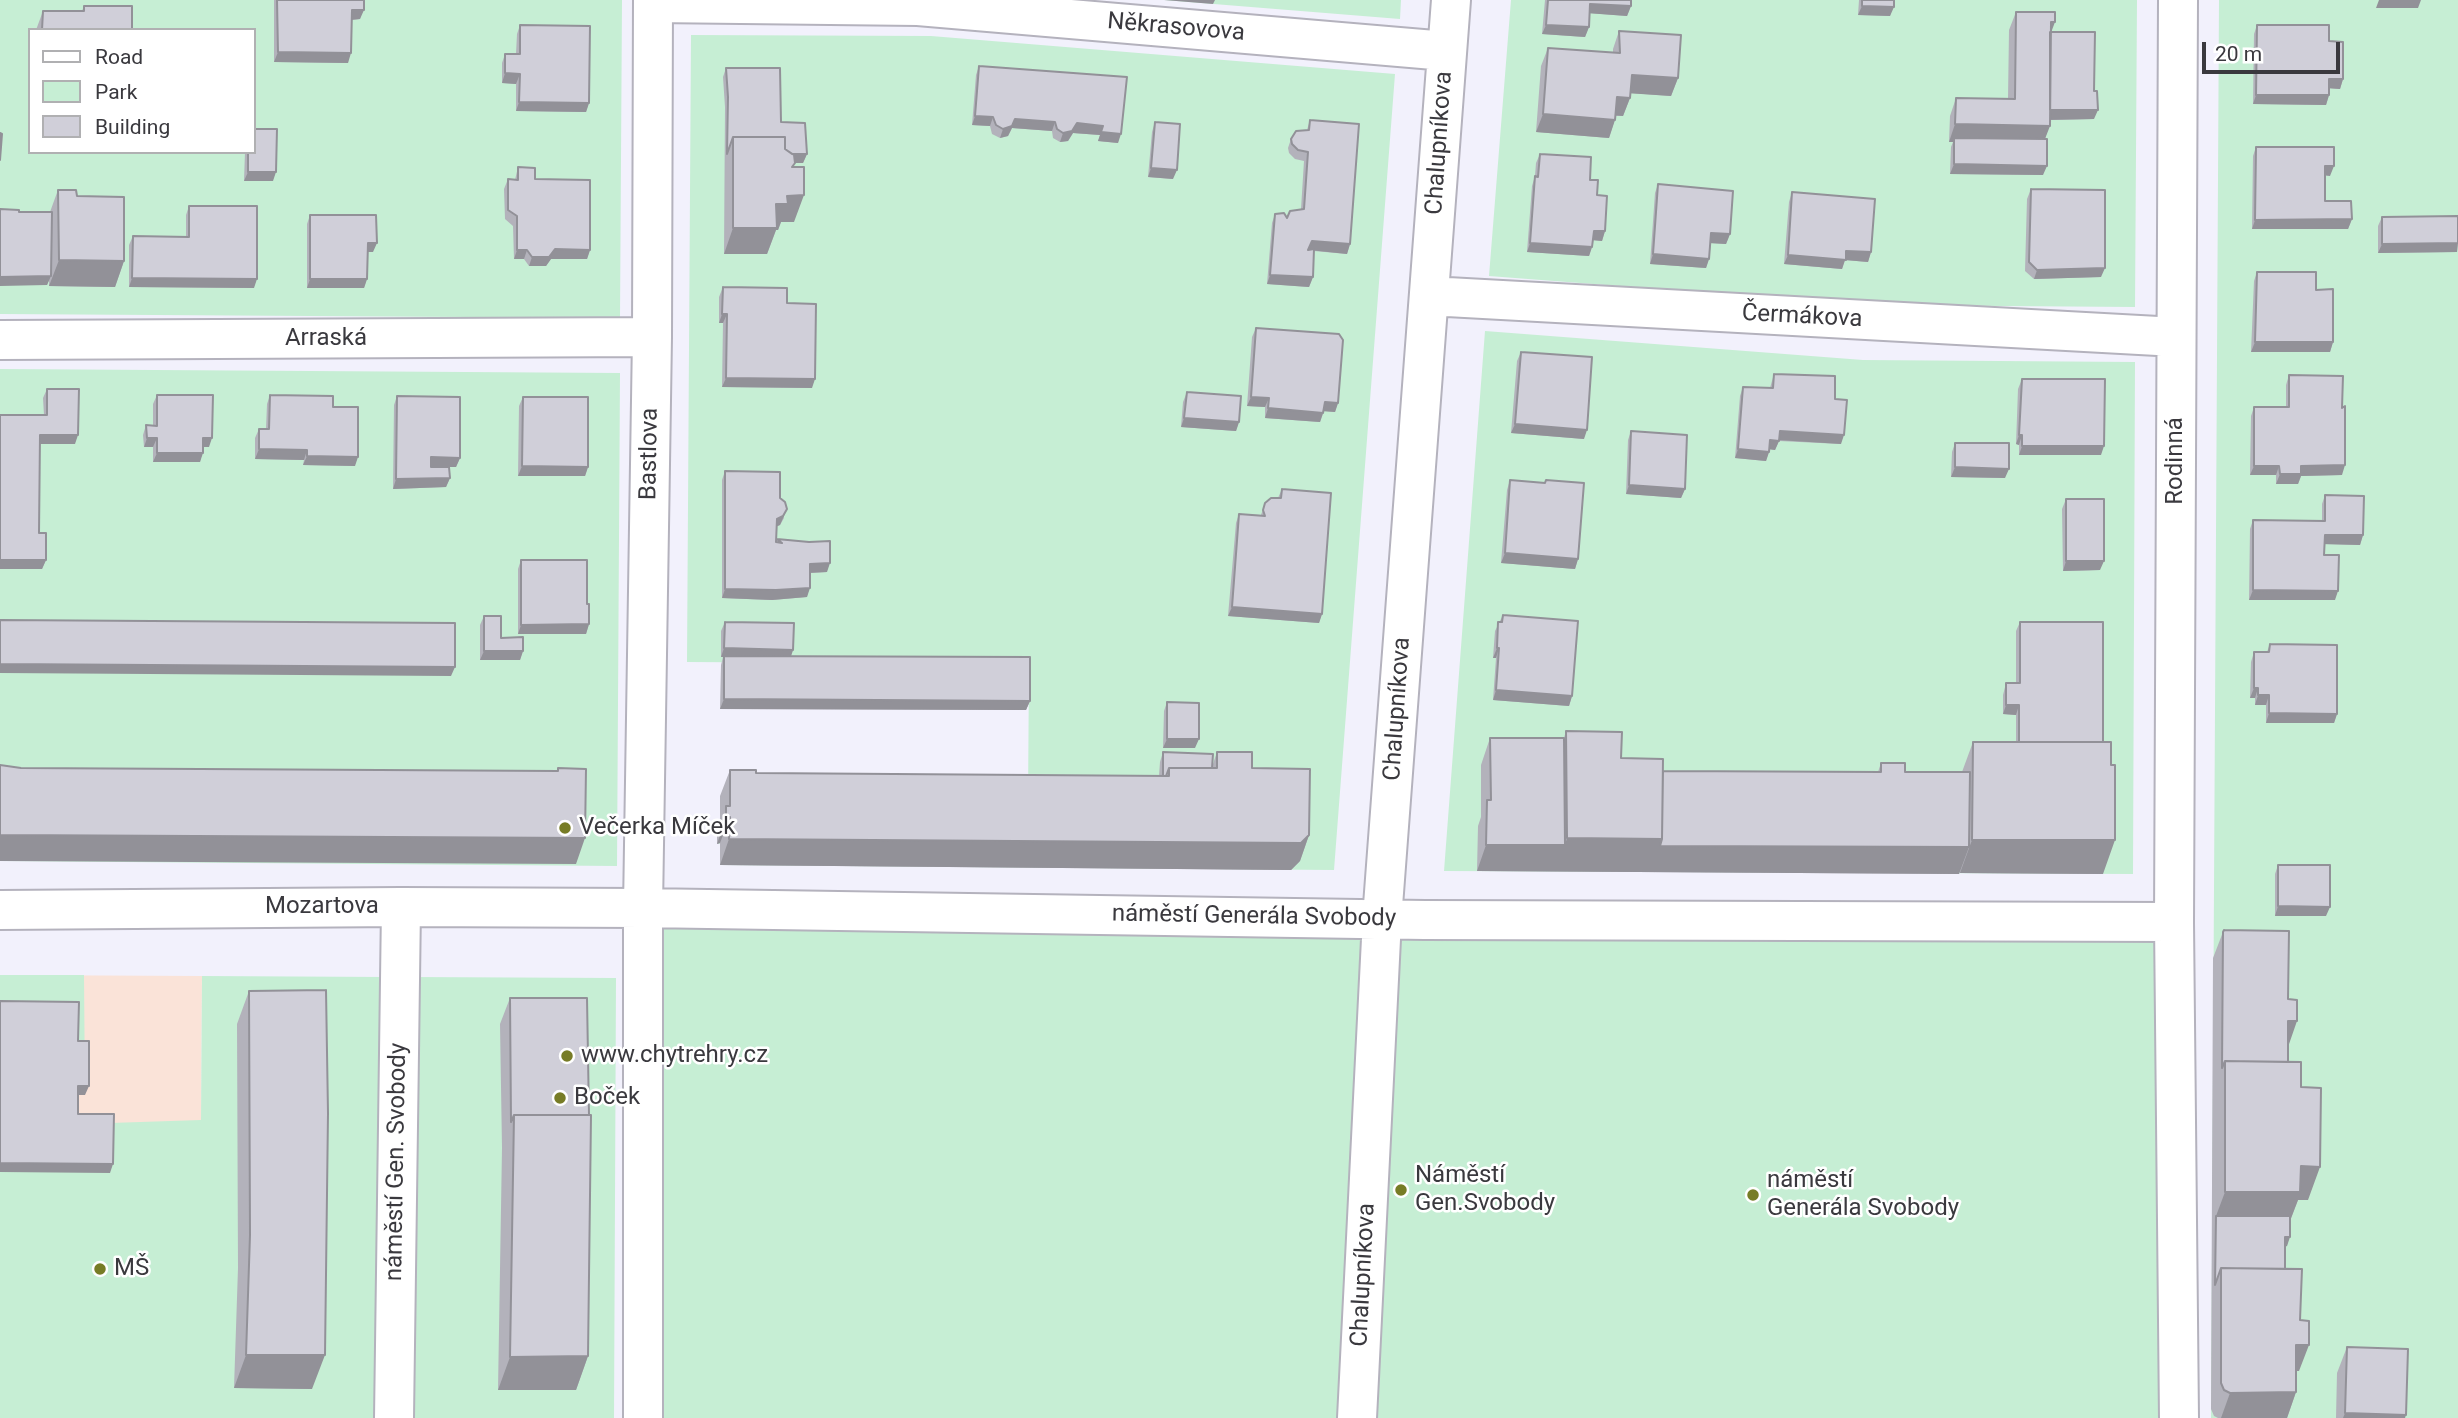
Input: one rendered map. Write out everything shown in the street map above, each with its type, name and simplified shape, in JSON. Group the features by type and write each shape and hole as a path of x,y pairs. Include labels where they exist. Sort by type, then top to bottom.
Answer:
{"street":[{"name":"Chalupníkova","path":"1357,1418 1382,919 1451,0"},
{"name":"Rodinná","path":"2174,922 2178,0"},
{"name":"Někrasovova","path":"653,2 918,6 1446,51"},
{"name":"Bastlova","path":"643,908 652,337 653,2"},
{"name":"Čermákova","path":"1429,296 2176,337"},
{"name":"Arraská","path":"0,340 652,337"},
{"name":"náměstí Gen. Svobody","path":"394,1418 401,907"},
{"name":"náměstí Generála Svobody","path":"643,908 1382,919 2174,922"},
{"name":"Mozartova","path":"0,910 643,908"},
{"path":"643,908 643,1418"},
{"path":"2174,922 2179,1418"}],"shaded area":[{"name":"MŠ","path":"0,975 202,976 199,1418 0,1418"}],"green space":[{"path":"0,0 622,0 620,318 0,314"},
{"path":"1164,0 1401,0 1400,19"},
{"path":"1511,0 2137,0 2135,307 1867,305 1489,276"},
{"path":"2219,0 2458,0 2458,1418 2211,1418"},
{"path":"691,35 931,36 1395,74 1334,870 720,865 720,844 717,843 715,832 720,832 720,796 1028,801 1029,664 687,662"},
{"path":"1485,331 1863,360 2135,362 2133,874 1444,871"},
{"path":"0,369 620,373 617,866 0,861"},
{"path":"643,908 2174,922 2178,1418 643,1418"},
{"path":"0,975 84,975 85,1095 75,1095 75,1123 201,1120 202,976 386,977 382,1418 0,1418"},
{"path":"411,977 616,978 614,1418 406,1418"}],"building":[{"path":"277,0 364,0 364,10 352,10 351,53 278,52"},
{"path":"1548,0 1631,0 1631,6 1590,4 1589,27 1546,25"},
{"path":"1862,0 1894,0 1894,7 1862,6"},
{"path":"84,6 132,6 132,28 42,28 43,11 84,11"},
{"path":"2016,12 2055,12 2055,22 2051,22 2050,126 1955,124 1956,98 2015,99"},
{"path":"520,25 590,26 589,103 519,102 520,74 505,73 505,54 520,54"},
{"path":"2257,25 2329,25 2329,41 2343,42 2343,79 2329,79 2329,95 2256,95"},
{"path":"1619,31 1681,35 1678,78 1632,75 1630,98 1617,97 1615,120 1543,114 1548,48 1620,53"},
{"path":"2050,32 2095,32 2094,91 2097,91 2098,110 2050,110"},
{"path":"979,66 1127,77 1121,134 1101,132 1103,126 1077,123 1072,131 1063,133 1057,129 1055,122 1015,119 1012,126 1003,129 996,125 993,117 975,116"},
{"path":"726,68 780,68 781,122 805,123 807,154 792,154 785,149 785,137 733,137 727,154"},
{"path":"1310,120 1359,124 1350,244 1312,241 1308,250 1314,249 1313,277 1270,275 1275,214 1284,213 1287,218 1290,211 1304,209 1308,152 1298,150 1291,139 1296,131 1309,130"},
{"path":"1155,122 1180,124 1177,170 1151,168"},
{"path":"256,129 277,129 276,172 248,172 248,154 256,154"},
{"path":"733,137 785,137 785,149 794,155 795,163 792,167 804,167 804,195 787,196 788,204 776,204 777,228 733,228"},
{"path":"1954,138 2047,139 2047,166 1954,164"},
{"path":"2256,147 2334,147 2334,166 2325,166 2325,201 2351,201 2352,219 2255,220"},
{"path":"1540,154 1591,157 1590,180 1598,180 1597,195 1607,196 1605,231 1594,231 1592,247 1530,243 1535,176 1538,177"},
{"path":"518,167 535,168 535,179 590,180 590,250 555,249 549,257 532,257 527,250 517,250 517,216 508,210 508,179 518,180"},
{"path":"1658,184 1733,191 1730,234 1711,233 1709,259 1653,254"},
{"path":"2031,189 2105,190 2105,268 2037,270 2029,262"},
{"path":"58,190 76,190 77,196 124,197 124,261 59,260"},
{"path":"1792,192 1875,199 1871,252 1846,251 1846,260 1788,255"},
{"path":"189,206 257,206 257,279 132,278 133,236 189,237"},
{"path":"0,209 52,212 51,276 0,277"},
{"path":"310,215 376,215 377,243 368,243 367,279 310,279"},
{"path":"2458,216 2458,243 2382,244 2382,217"},
{"path":"2257,272 2316,272 2316,290 2333,289 2333,342 2255,342"},
{"path":"723,287 787,288 787,303 816,304 815,379 726,378 727,314 722,314"},
{"path":"1256,328 1339,334 1343,340 1338,403 1325,402 1323,413 1268,408 1269,398 1251,397"},
{"path":"1521,352 1592,357 1587,430 1515,424"},
{"path":"1774,374 1835,376 1835,399 1847,400 1844,435 1780,431 1779,441 1770,440 1769,452 1738,449 1743,387 1773,388"},
{"path":"2289,375 2343,376 2345,465 2301,466 2301,474 2280,474 2279,466 2254,466 2254,407 2289,407"},
{"path":"2022,379 2105,379 2104,446 2022,446 2022,435 2019,435"},
{"path":"47,389 79,389 78,435 40,435 39,533 46,533 46,560 0,560 0,415 47,415"},
{"path":"1187,392 1241,396 1239,422 1184,418"},
{"path":"157,395 213,395 212,438 203,438 203,453 157,453 157,438 147,438 146,425 157,426"},
{"path":"270,395 333,396 333,407 358,407 358,457 307,456 307,450 259,449 259,429 269,429"},
{"path":"397,396 460,397 460,458 431,457 431,467 449,467 450,478 396,479"},
{"path":"523,397 588,397 588,467 522,466"},
{"path":"1631,431 1687,435 1685,489 1629,485"},
{"path":"1955,443 2009,443 2009,469 1955,467"},
{"path":"725,471 780,472 780,498 787,509 783,516 777,519 776,542 782,543 777,539 830,541 830,563 810,564 810,588 725,589"},
{"path":"1510,480 1584,483 1578,559 1505,553"},
{"path":"1282,489 1331,493 1322,614 1232,607 1239,514 1265,516 1265,503 1271,498 1281,498"},
{"path":"2325,495 2364,496 2363,535 2325,535 2324,555 2339,555 2338,591 2253,590 2253,520 2325,521"},
{"path":"2066,499 2104,499 2104,561 2066,561"},
{"path":"521,560 587,560 589,624 521,625"},
{"path":"1503,615 1578,621 1572,696 1496,690 1498,622 1502,622"},
{"path":"484,616 501,616 501,638 523,637 523,651 484,651"},
{"path":"0,620 455,623 455,667 0,664"},
{"path":"725,622 794,623 793,650 724,648"},
{"path":"2020,622 2103,622 2103,742 2019,742 2019,705 2006,705 2006,683 2020,683"},
{"path":"2270,644 2337,645 2337,714 2269,713 2269,695 2258,695 2258,688 2254,688 2254,652 2269,652"},
{"path":"724,656 1030,657 1030,701 724,699"},
{"path":"1167,702 1199,703 1199,739 1167,739"},
{"path":"1566,731 1622,732 1621,758 1663,759 1662,839 1567,838"},
{"path":"1490,738 1564,738 1565,845 1486,845 1487,800 1491,800"},
{"path":"1973,742 2111,742 2111,765 2115,765 2115,840 1972,840"},
{"path":"1163,752 1213,754 1212,768 1169,768 1166,776 1163,776"},
{"path":"1217,752 1252,752 1252,768 1310,769 1309,835 1301,843 729,839 730,817 726,817 726,806 730,806 730,770 756,770 756,773 1169,776 1169,768 1217,768"},
{"path":"1881,763 1905,763 1905,772 1970,772 1969,847 1660,846 1663,771 1881,772"},
{"path":"0,765 21,768 586,769 585,838 0,835"},
{"path":"2278,865 2330,865 2330,907 2278,906"},
{"path":"2224,930 2289,931 2288,999 2297,1000 2297,1021 2288,1021 2288,1062 2225,1061 2222,1068"},
{"path":"326,990 328,1113 325,1355 246,1355 250,1235 249,991"},
{"path":"510,998 587,998 589,1115 514,1115 511,1122"},
{"path":"0,1001 79,1002 78,1041 89,1041 89,1086 78,1086 78,1114 114,1114 113,1164 0,1163"},
{"path":"2225,1061 2301,1062 2301,1087 2321,1088 2320,1167 2301,1166 2300,1192 2225,1192"},
{"path":"514,1115 591,1115 588,1356 510,1357"},
{"path":"2216,1216 2290,1216 2290,1237 2285,1237 2285,1269 2221,1268 2215,1285"},
{"path":"2221,1268 2302,1269 2300,1320 2309,1321 2309,1345 2296,1345 2296,1392 2230,1393 2224,1390 2221,1383"},
{"path":"2347,1347 2408,1349 2406,1415 2345,1413"}],"place":[{"name":"Večerka Míček","path":"565,828"},
{"name":"www.chytrehry.cz","path":"567,1056"},
{"name":"Boček","path":"560,1098"},
{"name":"Náměstí Gen.Svobody","path":"1401,1190"},
{"name":"náměstí Generála Svobody","path":"1753,1195"},
{"name":"MŠ","path":"100,1269"}]}
